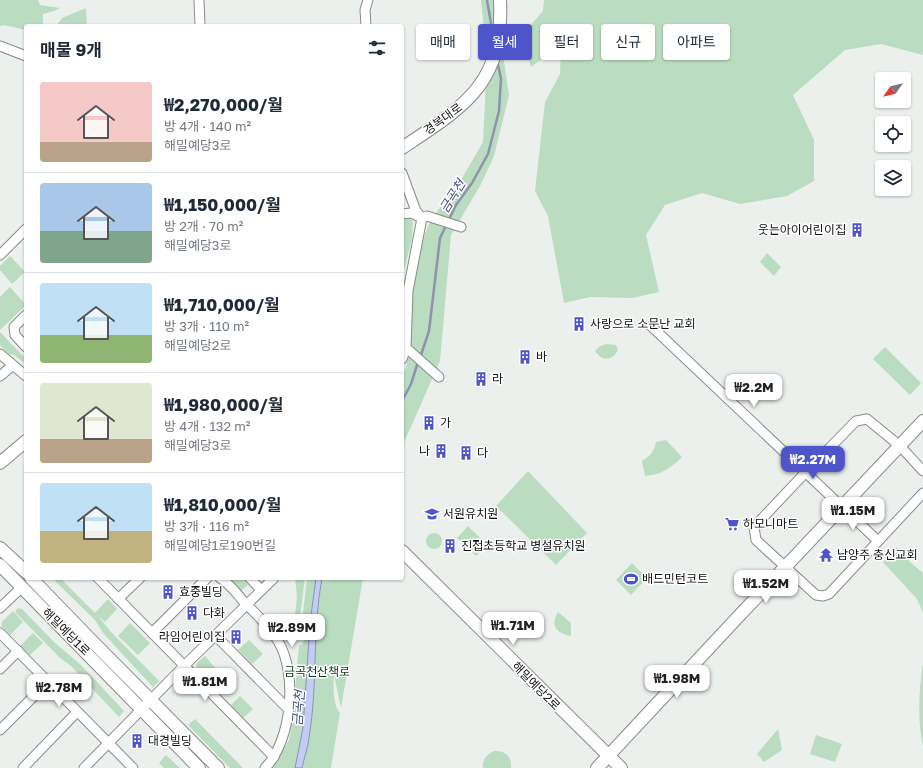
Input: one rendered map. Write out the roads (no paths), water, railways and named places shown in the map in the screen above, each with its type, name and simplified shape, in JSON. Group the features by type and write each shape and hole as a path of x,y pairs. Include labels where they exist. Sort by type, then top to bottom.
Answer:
{"street":[{"path":"199,0 200,24"},
{"path":"366,24 365,10 368,0"},
{"name":"경복대로","path":"404,147 458,110 480,86 492,64 500,35 500,0"},
{"path":"0,46 24,55"},
{"path":"404,179 416,212 424,217"},
{"path":"404,214 411,213 461,227"},
{"path":"424,217 405,288 404,346 439,377"},
{"path":"0,255 24,232"},
{"path":"24,317 14,327 14,335 24,345"},
{"path":"651,326 878,541"},
{"path":"0,354 12,366 24,375"},
{"path":"0,376 12,366"},
{"path":"923,471 900,446 867,419 856,421 754,528 756,540 816,595 823,596 829,594 923,494"},
{"path":"597,768 784,567 923,421"},
{"path":"0,463 24,443"},
{"path":"0,548 24,570"},
{"name":"해밀예당2로","path":"404,553 620,768"},
{"name":"해밀예당1로","path":"0,565 199,768"},
{"name":"해밀예당1로","path":"33,580 218,768"},
{"path":"100,580 274,757"},
{"path":"118,599 138,580"},
{"path":"152,633 205,580"},
{"path":"222,580 279,641 288,665 290,682 286,728 274,757 265,768"},
{"path":"252,580 261,590"},
{"path":"84,768 141,709 272,580"},
{"path":"0,608 22,587"},
{"path":"0,633 133,768"},
{"path":"216,636 288,709"},
{"path":"0,669 18,651"},
{"path":"0,730 48,682"},
{"path":"23,768 77,712"}],"water":[{"name":"금곡천","path":"316,580 322,580 317,618 312,718 308,746 302,768 295,768 303,728 310,623"}],"waterway":[{"name":"금곡천","path":"487,0 491,24"},
{"name":"금곡천","path":"420,358 429,331 440,238 456,205 472,183 488,154 499,111 501,79 497,60"},
{"name":"금곡천","path":"404,397 411,384 418,362"}],"place":[{"name":"웃는아이어린이집","path":"857,230"},
{"name":"사랑으로 소문난 교회","path":"579,324"},
{"name":"바","path":"525,357"},
{"name":"라","path":"481,379"},
{"name":"가","path":"429,423"},
{"name":"나","path":"441,451"},
{"name":"다","path":"466,453"},
{"name":"서원유치원","path":"432,514"},
{"name":"하모니마트","path":"732,524"},
{"name":"진접초등학교 병설유치원","path":"450,546"},
{"name":"남양주 충신교회","path":"826,555"},
{"name":"배드민턴코트","path":"631,579"},
{"name":"효중빌딩","path":"168,592"},
{"name":"다화","path":"192,613"},
{"name":"라임어린이집","path":"236,637"},
{"name":"대경빌딩","path":"137,741"}],"park label":[{"name":"금곡천산책로","path":"317,672"}]}
